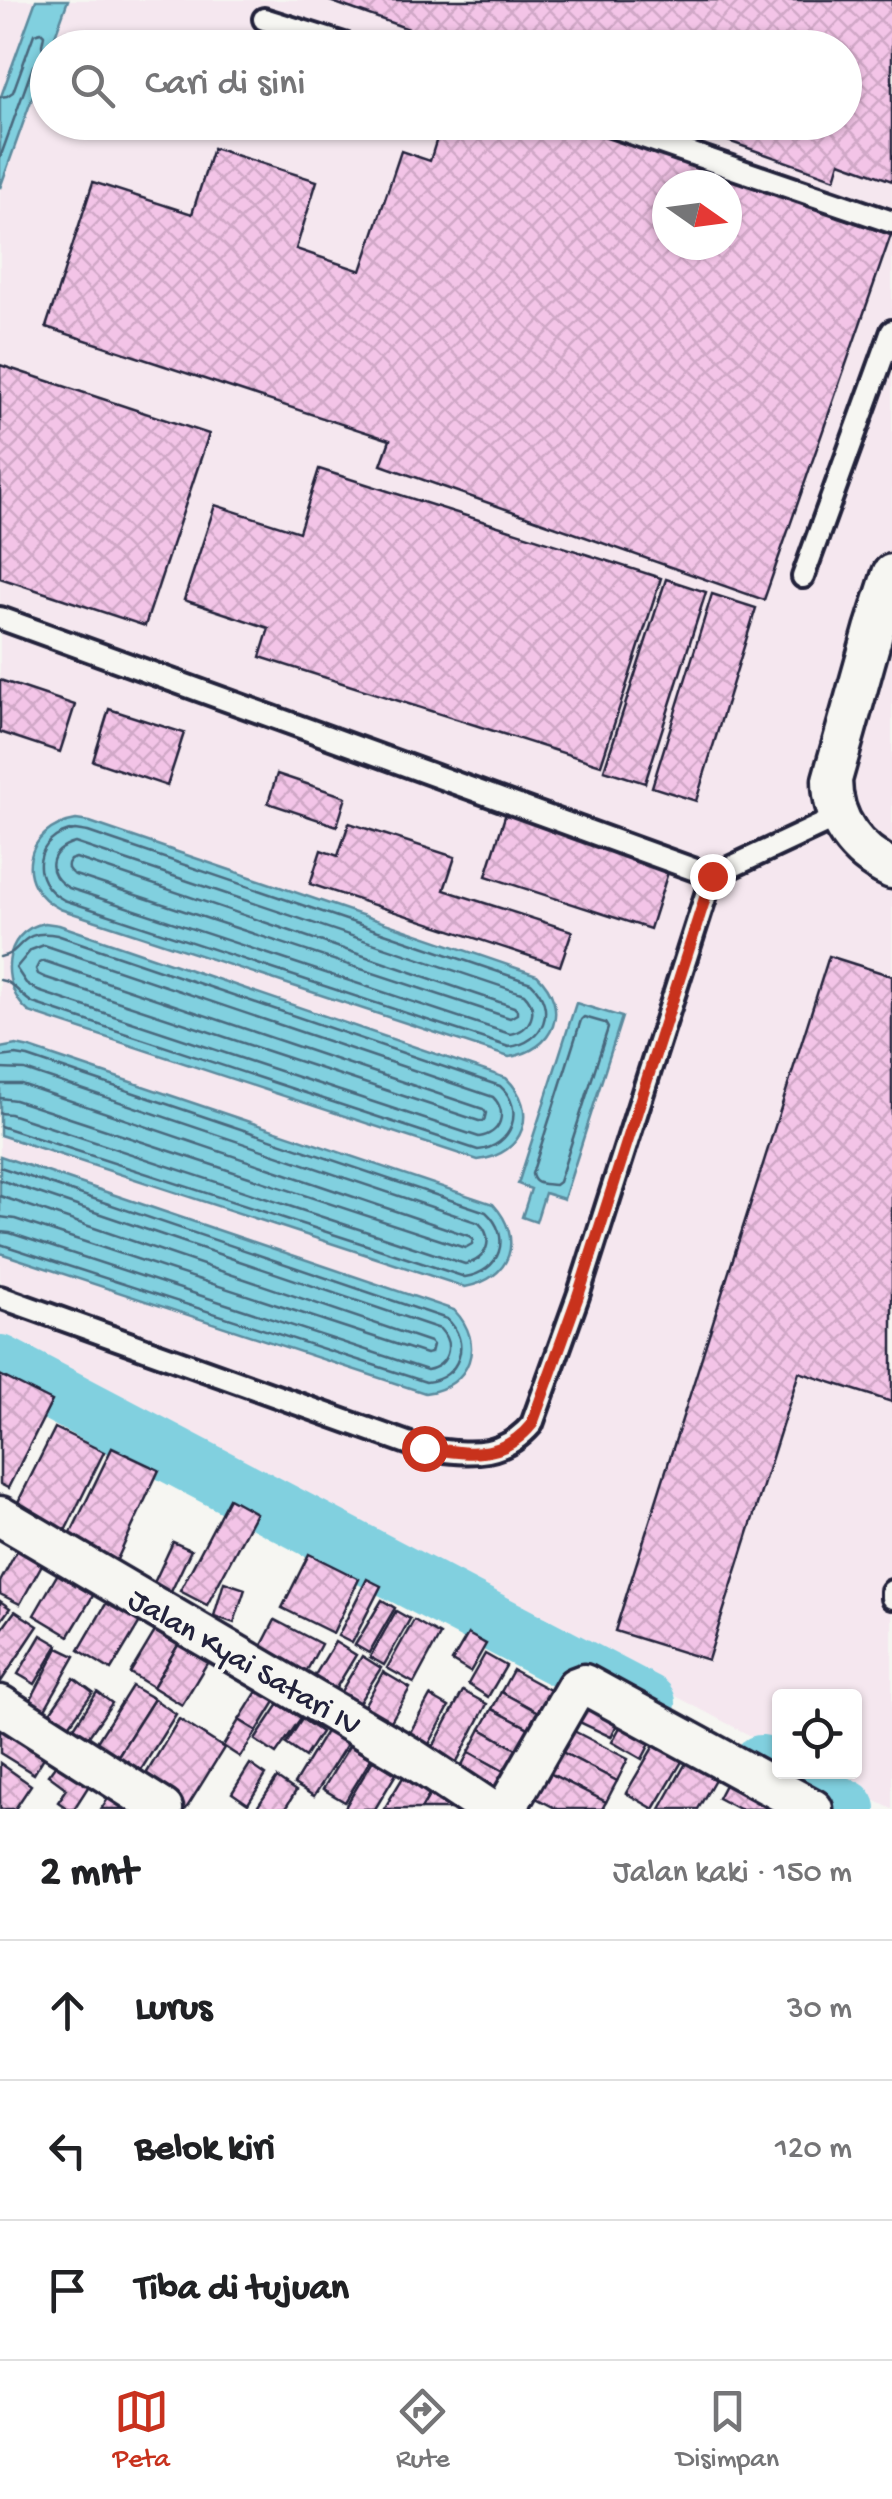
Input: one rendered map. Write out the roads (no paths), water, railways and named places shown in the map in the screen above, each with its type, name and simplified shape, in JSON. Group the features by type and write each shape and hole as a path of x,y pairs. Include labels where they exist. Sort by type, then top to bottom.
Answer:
{"street":[{"path":"892,574 832,780 838,817 857,847 892,869"},
{"name":"Jalan Kyai Satari IV","path":"0,1516 412,1758 489,1809"},
{"path":"506,1809 576,1687 584,1684 800,1806"},
{"path":"0,1706 161,1808"}],"lane":[{"path":"264,19 299,30"},
{"path":"652,140 892,222"},
{"path":"803,578 892,331"},
{"path":"0,618 712,876 838,817"},
{"path":"0,1297 424,1448 478,1454 503,1448 520,1438 532,1424 578,1296 712,876"}],"water":[{"path":"36,0 68,0 57,30 30,30 30,104 0,188 0,99"},
{"path":"76,820 537,975 553,1001 553,1026 538,1046 509,1057 60,909 35,886 30,858 45,834"},
{"path":"45,923 506,1078 522,1104 522,1129 507,1150 478,1160 29,1012 13,989 9,961 19,937"},
{"path":"576,1003 622,1017 564,1199 545,1193 536,1222 522,1217 531,1189 518,1184"},
{"path":"16,1045 493,1204 509,1231 508,1256 493,1276 465,1287 0,1135 0,1048"},
{"path":"0,1156 454,1310 469,1336 469,1362 453,1382 425,1393 0,1253"}],"waterway":[{"path":"0,1364 647,1703"},
{"path":"761,1764 847,1809"}]}
